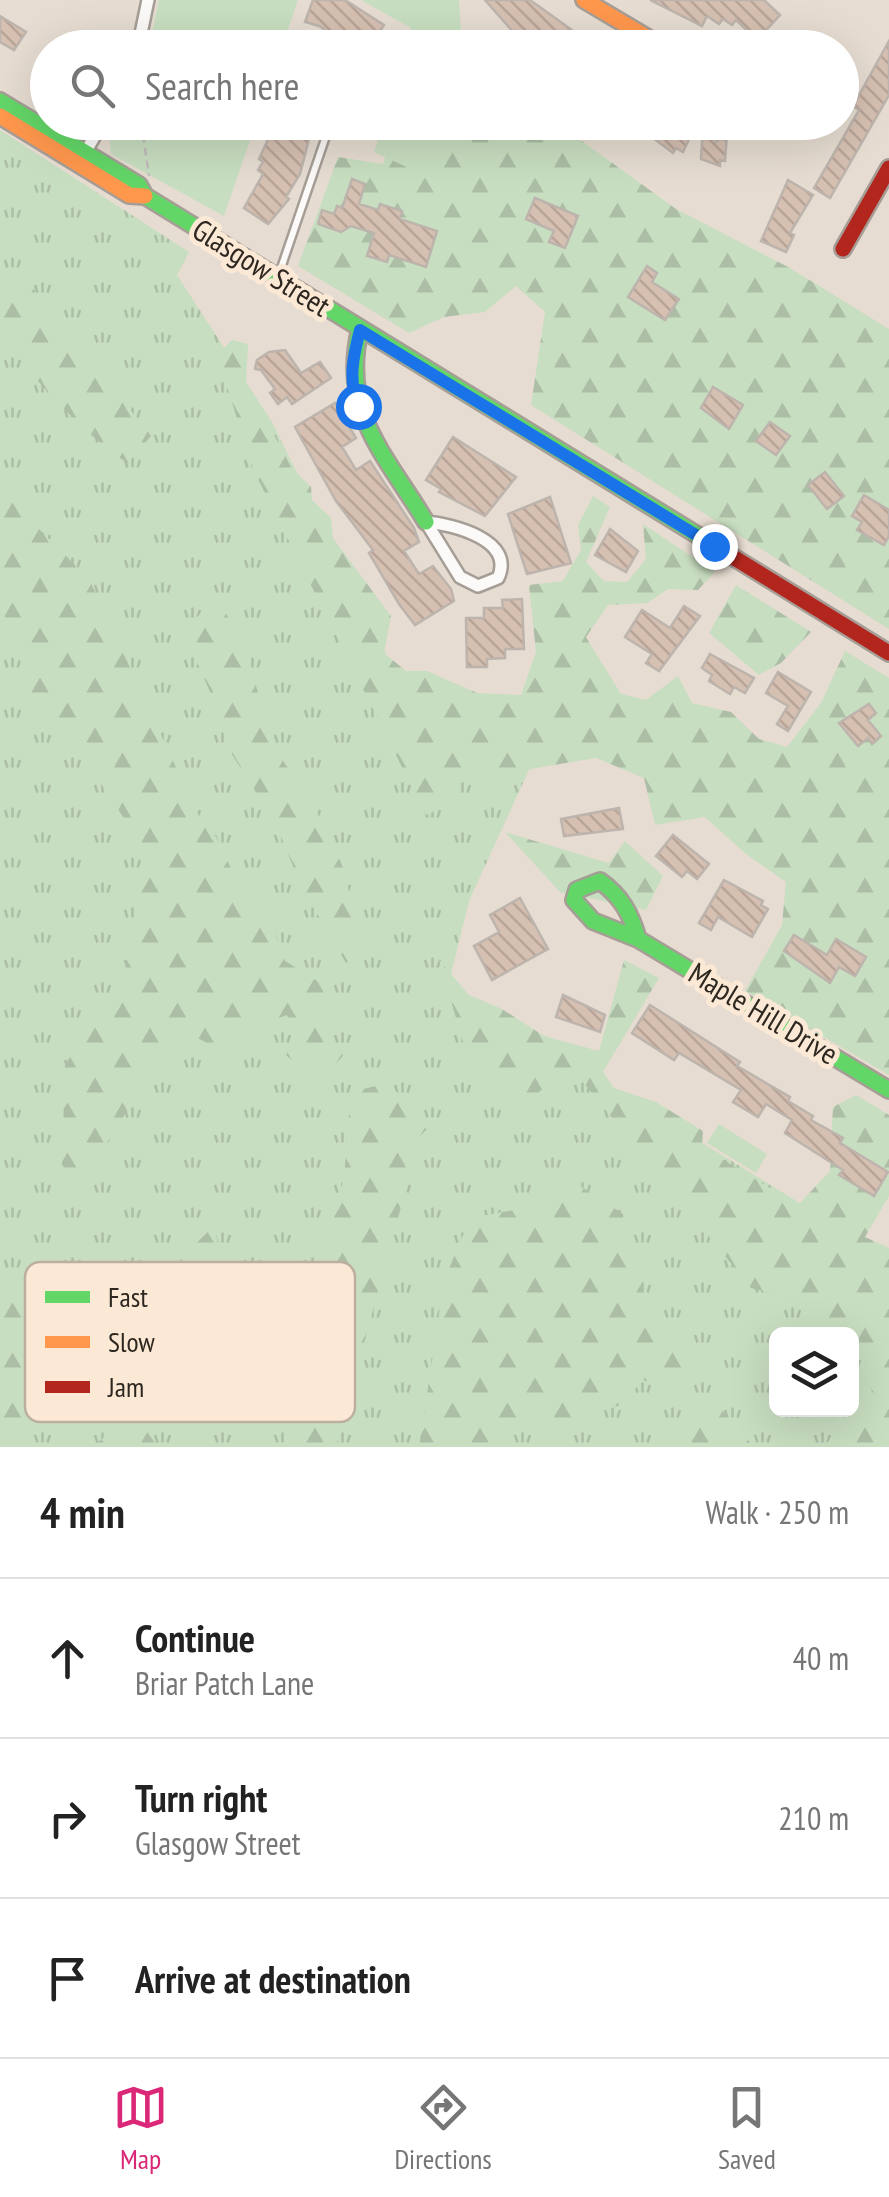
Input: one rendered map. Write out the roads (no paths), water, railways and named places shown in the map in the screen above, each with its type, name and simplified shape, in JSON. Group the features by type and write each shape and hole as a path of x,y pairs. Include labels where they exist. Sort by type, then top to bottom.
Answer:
{"street":[{"path":"142,30 148,0"},
{"path":"584,0 635,30"},
{"name":"Glasgow Street","path":"0,101 30,122"},
{"name":"Glasgow Street","path":"0,116 30,131"},
{"name":"Glasgow Street","path":"47,140 82,158"},
{"name":"Glasgow Street","path":"56,140 129,195 146,189 360,330 889,653"},
{"path":"82,158 92,140"},
{"path":"842,249 889,168"},
{"path":"360,330 351,388 426,522 460,577 478,586 498,578 501,563 488,544 449,524 426,522"},
{"name":"Maple Hill Drive","path":"638,939 889,1090"}],"lane":[{"path":"278,278 325,140"}]}
